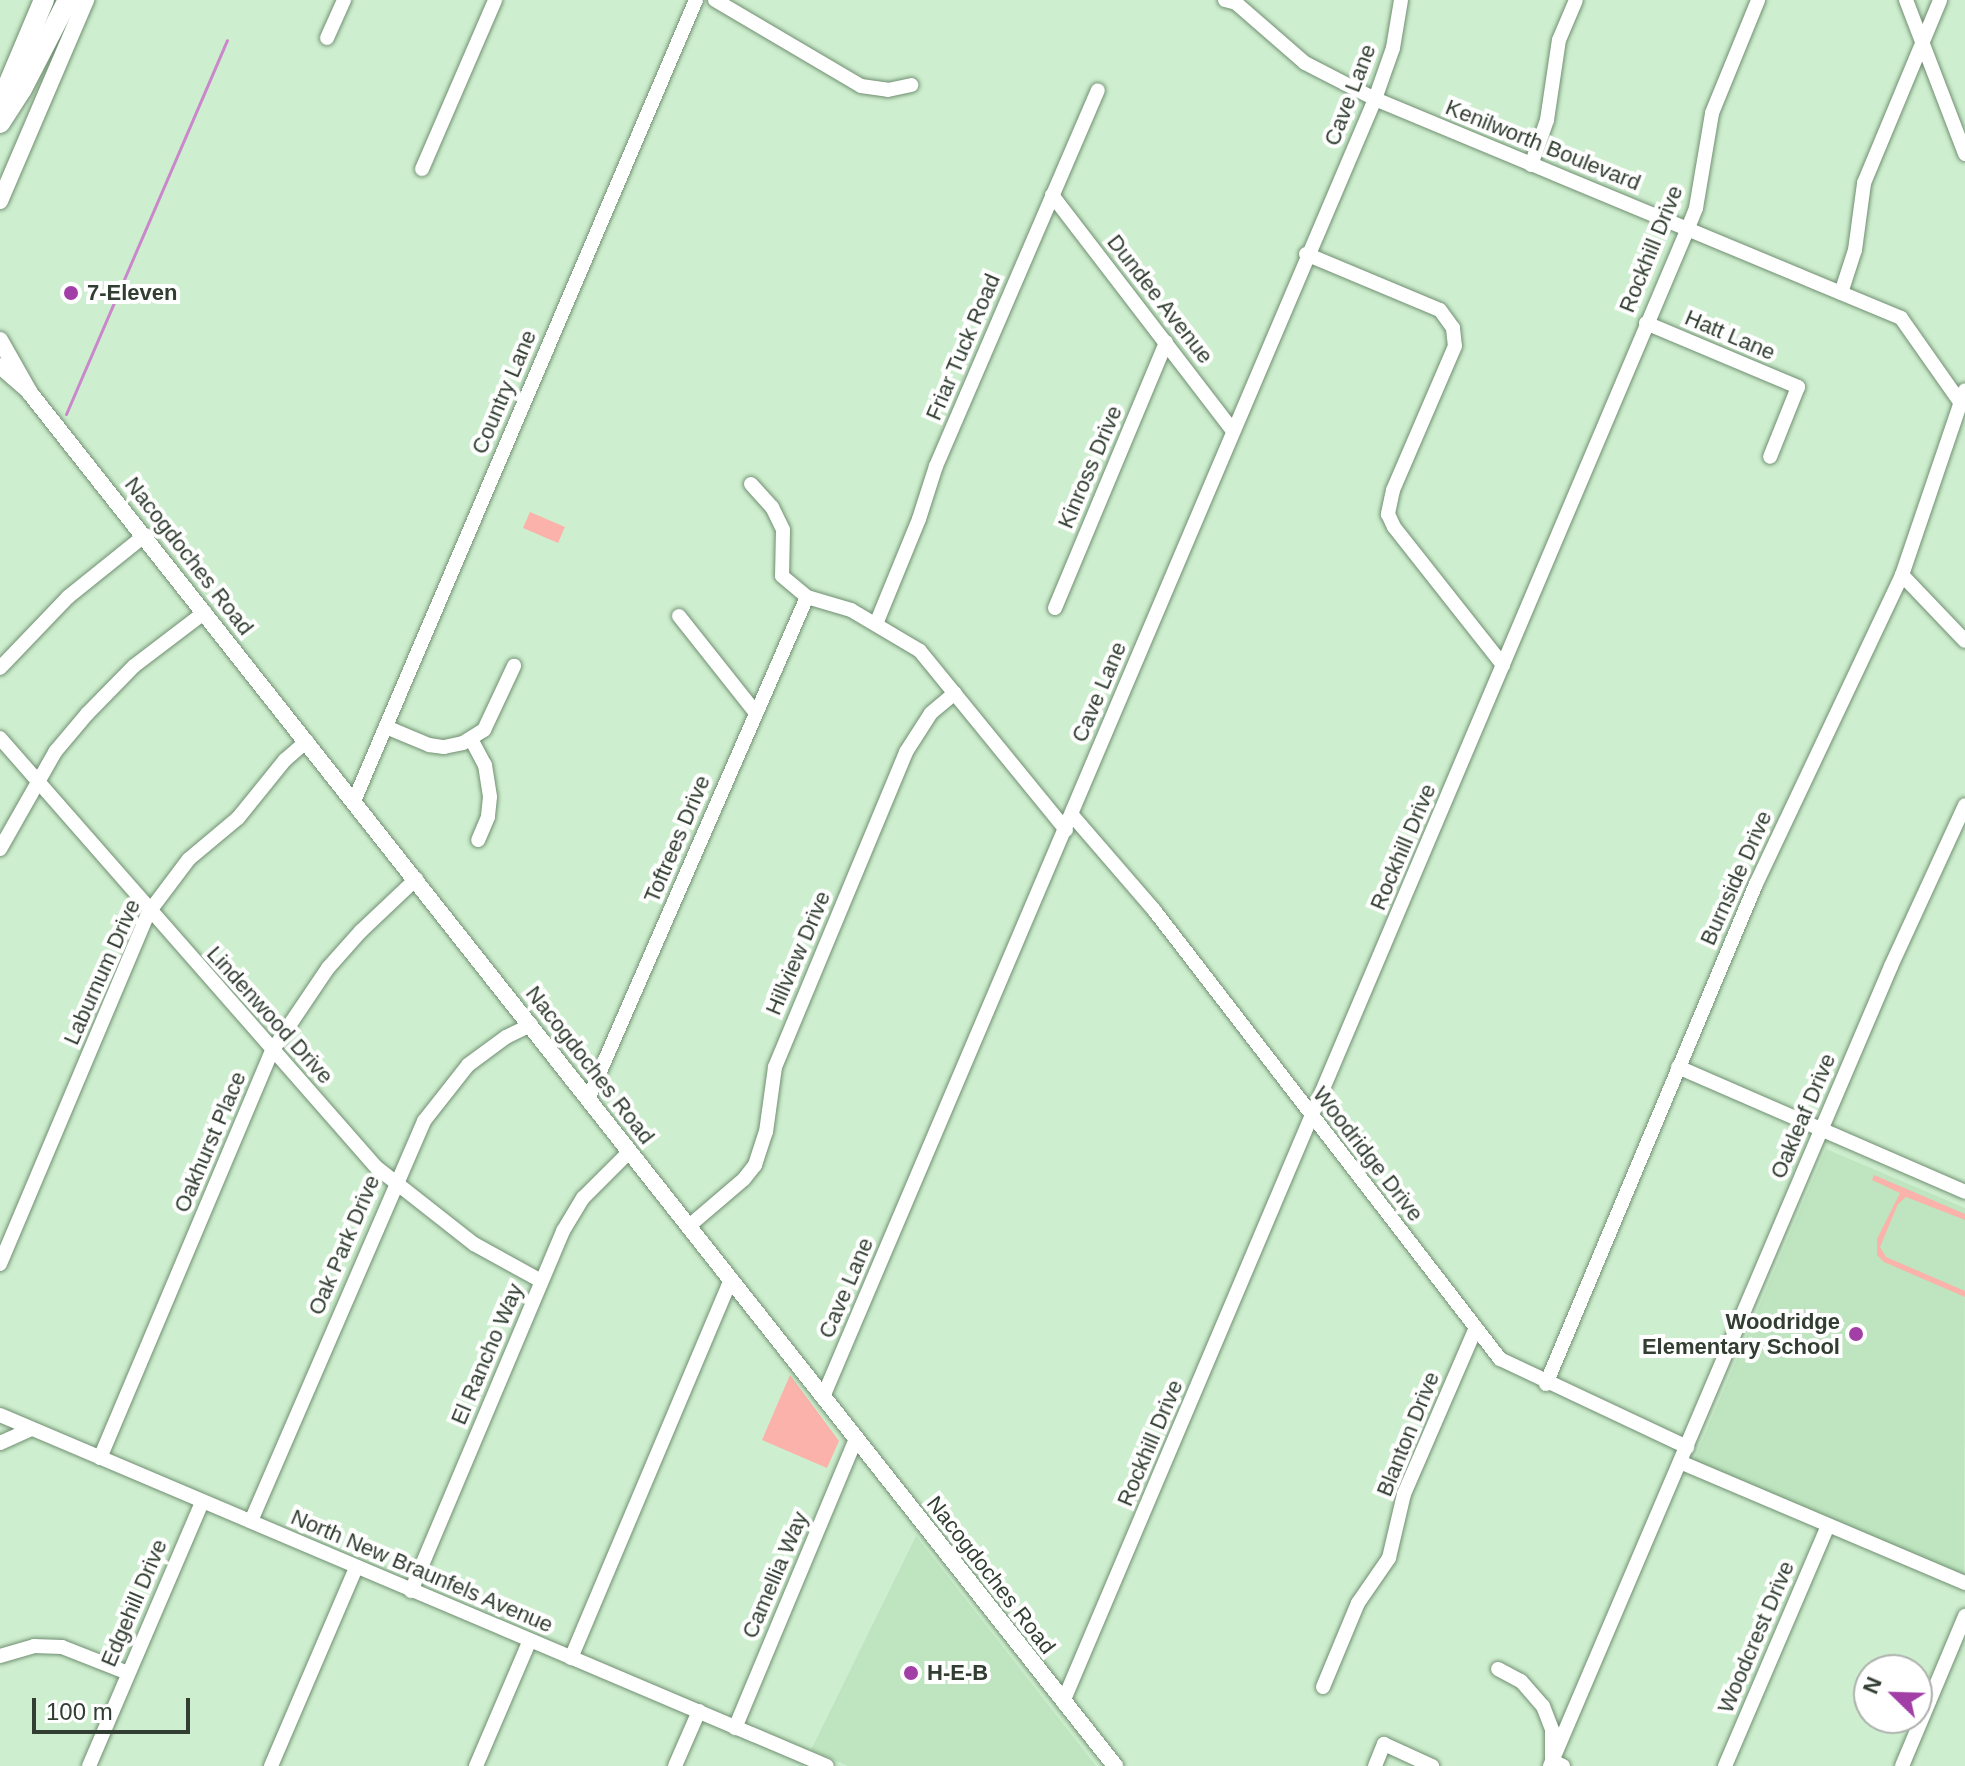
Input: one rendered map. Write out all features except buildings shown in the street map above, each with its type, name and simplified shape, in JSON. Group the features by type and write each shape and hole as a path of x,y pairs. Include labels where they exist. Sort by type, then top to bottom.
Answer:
{"highway":[{"path":"0,104 44,0"},
{"path":"0,123 22,89 68,0"}],"main road":[{"path":"0,201 86,0"},
{"name":"Nacogdoches Road","path":"0,340 30,393"},
{"name":"Nacogdoches Road","path":"0,366 30,393 145,535 1115,1766"}],"street":[{"path":"327,38 344,0"},
{"path":"422,169 495,0"},
{"name":"Country Lane","path":"354,801 696,0"},
{"path":"715,0 861,86 888,90 911,85"},
{"name":"Cave Lane","path":"823,1397 1066,830 1306,254 1375,99 1393,48 1401,0"},
{"path":"1531,165 1547,120 1559,40 1576,0"},
{"name":"Rockhill Drive","path":"1063,1702 1688,228 1696,208 1712,113 1758,0"},
{"path":"1906,0 1965,154"},
{"path":"1841,293 1855,250 1864,183 1940,0"},
{"name":"Kenilworth Boulevard","path":"1232,1 1305,63 1375,99 1901,318 1962,396"},
{"name":"Friar Tuck Road","path":"876,624 936,466 1098,90"},
{"name":"Dundee Avenue","path":"1052,195 1233,431"},
{"path":"1306,254 1440,310 1453,328 1455,346 1393,490 1388,514 1394,527 1503,665"},
{"name":"Hatt Lane","path":"1646,323 1798,387 1770,457"},
{"name":"Kinross Drive","path":"1055,608 1166,342"},
{"name":"Burnside Drive","path":"1546,1384 1756,884 1902,575 1962,396"},
{"path":"751,484 772,507 783,530 782,576 807,597 832,603 876,624 920,651 1066,830"},
{"path":"0,668 68,597 145,535"},
{"path":"1902,575 1965,641"},
{"name":"Toftrees Drive","path":"588,1099 807,597"},
{"path":"0,849 55,752 87,714 134,666 205,612"},
{"path":"679,616 756,713"},
{"path":"386,727 429,745 444,747 471,739 484,730 492,717 514,666"},
{"name":"Hillview Drive","path":"689,1226 744,1179 755,1165 766,1132 775,1067 906,752 931,713 955,693"},
{"name":"Lindenwood Drive","path":"0,738 149,912 394,1185 474,1244 541,1281"},
{"path":"471,739 485,765 490,797 488,817 478,840"},
{"name":"Laburnum Drive","path":"0,1264 149,912 189,859 238,818 276,770 307,741"},
{"name":"Oakleaf Drive","path":"1680,1462 1920,900 1965,805"},
{"name":"Woodridge Drive","path":"1072,815 1154,910 1312,1120 1500,1359 1546,1384 1687,1447"},
{"name":"Oakhurst Place","path":"100,1458 272,1051 328,968 361,931 416,879"},
{"name":"Oak Park Drive","path":"251,1521 424,1121 451,1082 486,1050 531,1025"},
{"path":"1678,1067 1965,1192"},
{"name":"El Rancho Way","path":"411,1591 563,1231 583,1198 630,1151"},
{"path":"571,1658 731,1280"},
{"name":"Blanton Drive","path":"1323,1687 1358,1603 1395,1544 1404,1494 1476,1328"},
{"name":"North New Braunfels Avenue","path":"0,1415 827,1766"},
{"path":"0,1443 31,1429"},
{"name":"Camellia Way","path":"735,1728 856,1439"},
{"path":"1555,1764 1680,1462 1965,1583"},
{"name":"Edgehill Drive","path":"89,1766 202,1502"},
{"name":"Woodcrest Drive","path":"1725,1766 1828,1526"},
{"path":"271,1766 356,1568"},
{"path":"1902,1766 1965,1616"},
{"path":"476,1766 530,1640"},
{"path":"0,1656 34,1646 62,1647 128,1673"},
{"path":"1498,1669 1521,1681 1543,1706 1552,1730 1555,1764"},
{"path":"675,1766 699,1711"},
{"path":"1375,1766 1384,1744 1432,1766"}],"shaded area":[{"path":"530,512 565,527 558,543 523,528"},
{"name":"Woodridge Elementary School","path":"1826,1149 1965,1208 1964,1575 1694,1460"},
{"path":"1874,1175 1965,1214 1965,1220 1906,1197 1898,1204 1880,1247 1886,1257 1965,1291 1965,1297 1884,1262 1877,1255 1877,1239 1900,1193 1872,1180"},
{"path":"790,1375 839,1441 827,1468 762,1440"},
{"path":"916,1536 1096,1766 848,1766 811,1750"}],"waterway":[{"path":"66,414 227,40"}],"place":[{"name":"7-Eleven","path":"71,293"},
{"name":"Woodridge Elementary School","path":"1856,1334"},
{"name":"H-E-B","path":"911,1673"}]}
